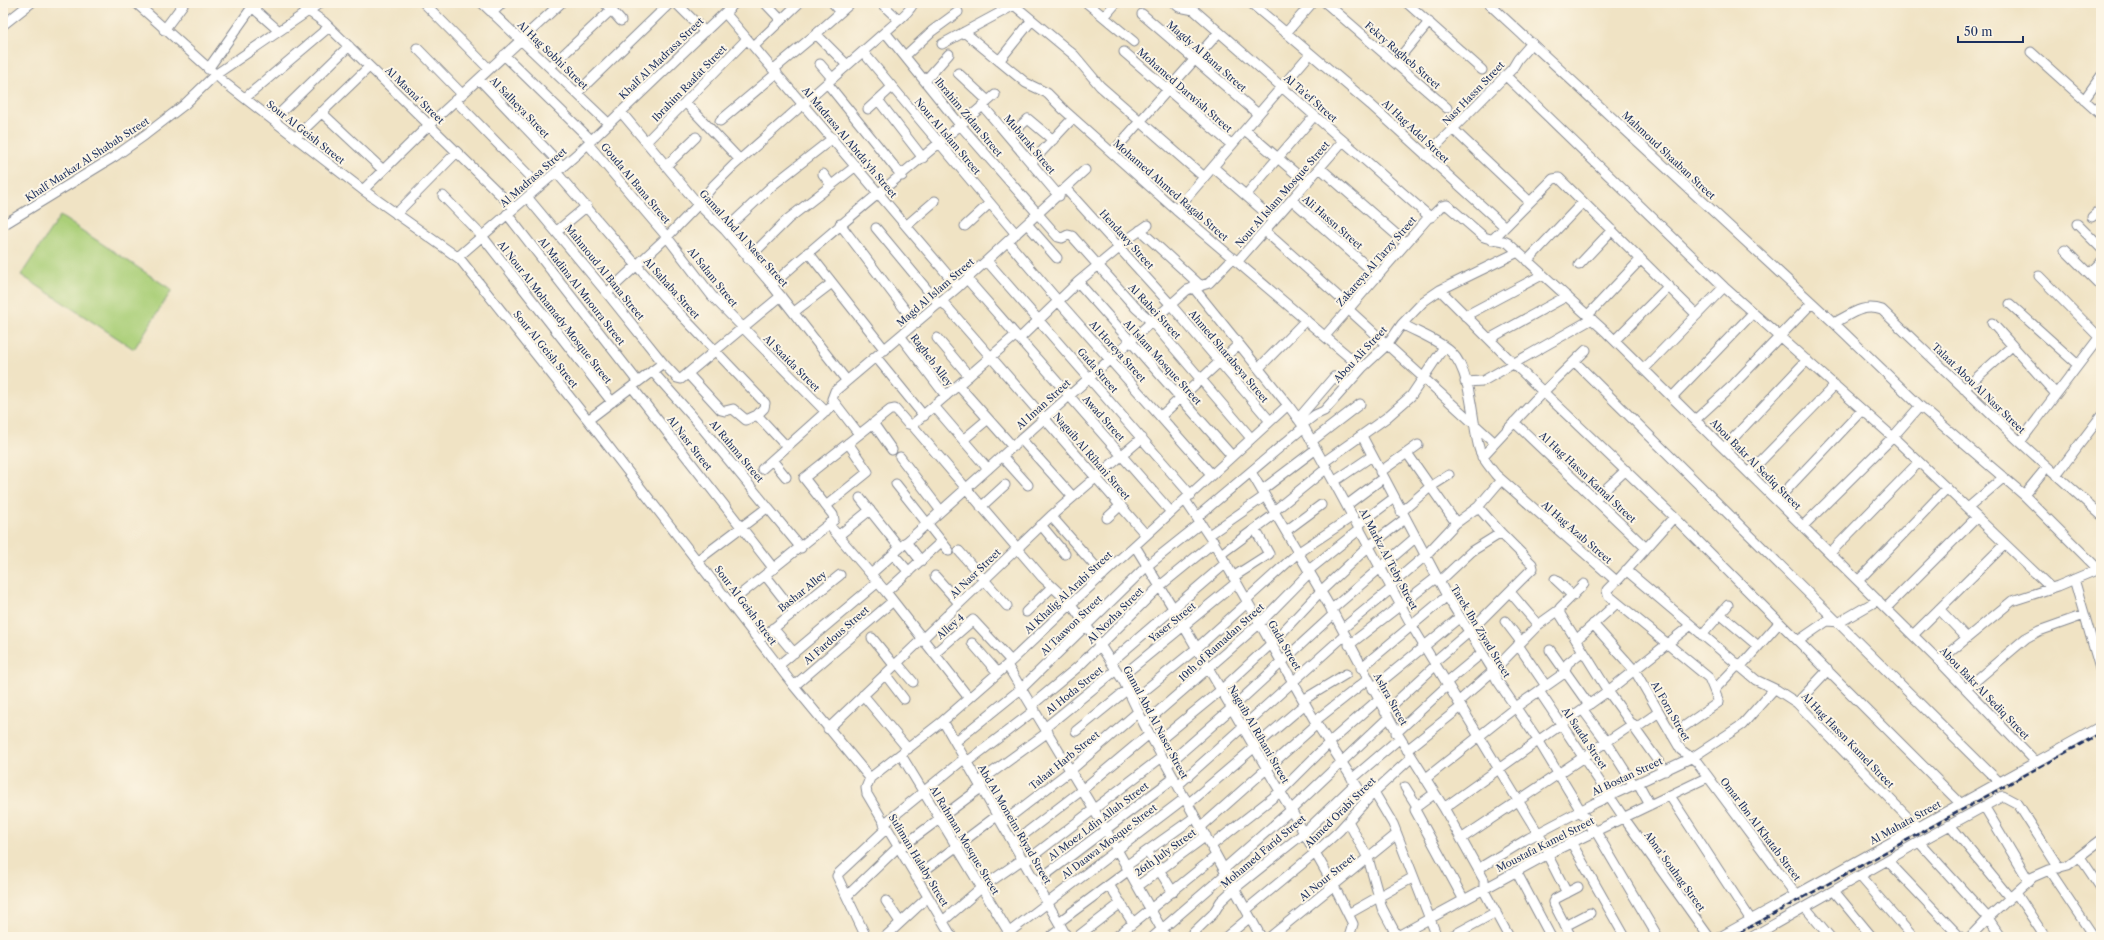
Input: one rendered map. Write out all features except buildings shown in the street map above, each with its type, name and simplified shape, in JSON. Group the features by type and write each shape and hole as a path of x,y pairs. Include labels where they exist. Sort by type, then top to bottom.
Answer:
{"street":[{"path":"3,25 31,3"},
{"name":"Sour Al Geish Street","path":"136,3 212,72 364,190 458,257 731,602 778,666 828,729 870,778"},
{"path":"164,30 184,3"},
{"name":"Al Masna' Street","path":"297,3 329,27 430,124 511,211"},
{"path":"212,72 279,31 320,3"},
{"path":"424,3 489,69"},
{"name":"Al Hag Sobhi Street","path":"482,3 522,39 609,124"},
{"path":"492,13 502,3"},
{"path":"364,190 430,124 561,3"},
{"path":"577,93 670,3"},
{"path":"676,3 705,32"},
{"name":"Khalf Al Madrasa Street","path":"621,112 735,3"},
{"path":"764,3 781,20"},
{"path":"754,46 799,3"},
{"path":"833,3 841,12"},
{"path":"720,121 851,3"},
{"path":"607,293 667,237 713,186 740,160 886,32 898,19 911,9 913,3"},
{"path":"1087,3 1134,42"},
{"path":"1104,17 1116,3"},
{"name":"Al Ta'ef Street","path":"1174,3 1179,7 1194,10 1430,217"},
{"name":"Al Hag Adel Street","path":"1250,3 1371,105 1505,227"},
{"path":"1286,33 1312,3"},
{"name":"Fekry Ragheb Street","path":"1326,3 1447,108"},
{"path":"1407,3 1482,70"},
{"name":"Mahmoud Shaaban Street","path":"1488,3 1834,323 1920,406 2024,495 2099,568"},
{"path":"884,4 898,19"},
{"path":"942,44 1016,4 1032,20 1074,55 1093,80 1204,177"},
{"path":"212,72 253,5 279,31"},
{"path":"550,67 608,6 621,21"},
{"path":"905,56 932,31 958,12"},
{"name":"Al Madrasa Al Abtda'yh Street","path":"725,13 833,138 958,287"},
{"name":"Magdy Al Bana Street","path":"1142,14 1258,114"},
{"path":"1000,61 1032,20"},
{"path":"1395,63 1429,22"},
{"path":"245,98 329,27"},
{"name":"Ibrahim Zidan Street","path":"886,32 961,126 1038,214"},
{"name":"Mohamed Ahmed Ragab Street","path":"964,32 1032,87 1047,93 1176,210 1362,368"},
{"path":"1112,152 1219,32"},
{"path":"816,34 847,65"},
{"name":"Ibrahim Raafat Street","path":"646,142 747,39"},
{"name":"Nasr Hassn Street","path":"1426,156 1506,76 1532,43"},
{"path":"273,120 349,46"},
{"path":"417,48 539,186"},
{"name":"Nour Al Islam Street","path":"863,52 1016,234"},
{"name":"Mohamed Darwish Street","path":"1124,52 1232,146"},
{"path":"2030,52 2101,115"},
{"path":"925,82 949,54"},
{"path":"1176,210 1310,54"},
{"name":"Gouda Al Bana Street","path":"504,55 590,142 667,237"},
{"path":"820,64 830,81 902,176"},
{"path":"296,138 321,112 369,67"},
{"name":"Khalf Markaz Al Shabab Street","path":"3,225 114,157 145,136 184,105 212,72"},
{"name":"Mubarak Street","path":"958,73 986,103 1009,136 1059,196"},
{"path":"1506,76 1724,287 1893,437 2050,587"},
{"path":"2084,100 2101,76"},
{"name":"Al Salheya Street","path":"479,79 559,169"},
{"path":"868,109 892,87"},
{"path":"772,285 840,224 902,176 995,95"},
{"path":"878,100 923,158"},
{"path":"685,102 740,160"},
{"path":"321,112 383,170"},
{"name":"Al Madrasa Street","path":"458,257 590,142 621,112"},
{"name":"Gamal Abd Al Naser Street","path":"621,112 698,204 725,230 748,259 772,285 847,382"},
{"path":"1246,195 1314,116"},
{"path":"1031,163 1073,118"},
{"path":"1009,136 1028,119 1053,140"},
{"path":"1453,129 1530,202"},
{"path":"1245,130 1307,183"},
{"path":"666,166 696,137"},
{"path":"725,230 773,185 833,138"},
{"name":"Nour Al Islam Mosque Street","path":"1235,260 1265,231 1343,141"},
{"path":"396,214 457,152"},
{"path":"748,259 788,219 856,166"},
{"path":"1213,167 1274,220"},
{"path":"1320,168 1406,243"},
{"name":"Al Sahaba Street","path":"559,169 587,206 637,266 715,352 765,403 764,408 757,415"},
{"name":"Magd Al Islam Street","path":"835,404 832,399 833,394 967,279 1059,196 1085,170"},
{"path":"823,174 831,185"},
{"path":"1492,240 1556,177 1562,180 1697,315"},
{"name":"Hendawy Street","path":"1066,189 1171,305"},
{"name":"Al Nour Al Mohamady Mosque Street","path":"443,196 482,236 612,402"},
{"name":"Mahmoud Al Bana Street","path":"527,197 557,231 663,364 679,379 688,374"},
{"name":"Ali Hassn Street","path":"1292,200 1378,276"},
{"path":"906,226 935,201"},
{"path":"1527,261 1584,202"},
{"path":"965,226 990,203"},
{"name":"Zakareya Al Tarzy Street","path":"1325,336 1406,243 1430,217 1445,204"},
{"name":"Abou Bakr Al Sediq Street","path":"1445,204 1484,237 1492,240 1502,240 1518,252 1615,340 1939,661 2036,762"},
{"path":"557,231 587,206"},
{"path":"2092,217 2101,209"},
{"name":"Al Madina Al Mnoura Street","path":"511,211 635,384"},
{"name":"Al Rabei Street","path":"1038,214 1058,237 1062,238 1068,235 1072,236 1136,308 1152,322 1251,438"},
{"path":"840,224 916,324"},
{"path":"1027,224 1057,258"},
{"path":"2077,224 2101,248"},
{"name":"Naguib Al Rihani Street","path":"876,228 940,303 991,357 1146,535"},
{"name":"Al Markz Al Teby Street","path":"1118,247 1144,228 1197,287 1239,344 1288,405 1326,465 1412,626 1539,833 1567,893"},
{"path":"1579,265 1612,230"},
{"path":"1265,231 1495,443"},
{"name":"Al Salam Street","path":"667,237 712,296 743,329"},
{"name":"Al Horeya Street","path":"1008,242 1059,302 1212,474"},
{"path":"912,425 991,357 1039,320 1078,282 1118,247"},
{"path":"2065,250 2101,286"},
{"path":"808,252 885,350"},
{"name":"Abou Ali Street","path":"1301,424 1324,411 1362,368 1388,344 1402,324 1424,301 1440,290 1518,252"},
{"path":"1465,382 1483,381 1514,364 1590,317 1641,259"},
{"name":"Al Iman Street","path":"871,574 1171,305 1197,287 1209,283 1235,260"},
{"name":"Gada Street","path":"987,261 1142,438 1188,497 1199,520 1221,554 1304,702 1340,762 1366,800"},
{"path":"2089,274 2101,262"},
{"path":"1465,316 1542,275"},
{"path":"2020,442 2100,336 2039,276"},
{"name":"Awad Street","path":"967,279 1171,512"},
{"name":"Al Islam Mosque Street","path":"1078,282 1232,456"},
{"path":"794,312 832,283"},
{"path":"1615,340 1669,286"},
{"path":"1644,369 1724,287"},
{"path":"1440,290 1514,364 1674,517 1961,804"},
{"path":"781,296 688,374 723,411 733,409 746,420 757,415 787,447"},
{"path":"1489,339 1567,296"},
{"path":"1695,420 1732,386 1812,303"},
{"path":"2010,304 2078,365"},
{"name":"Ahmed Sharabeya Street","path":"1171,305 1270,421"},
{"name":"Talaat Abou Al Nasr Street","path":"1834,323 1865,307 1874,307 1882,310 2020,442 2101,515"},
{"path":"1672,397 1753,313"},
{"path":"1259,368 1306,320"},
{"path":"1992,323 2056,394"},
{"name":"Al Hag Azab Street","path":"1402,324 1444,347 1459,363 1476,425 1478,444 1482,457 1501,480 1614,581"},
{"name":"Al Saaida Street","path":"743,329 826,412"},
{"name":"Ragheb Alley","path":"901,337 946,396"},
{"path":"937,338 969,376"},
{"path":"1161,416 1239,344"},
{"path":"1964,389 2012,346"},
{"path":"1221,554 1275,513 1326,465 1411,396 1444,347"},
{"path":"1482,457 1543,392 1586,350"},
{"path":"876,357 924,416"},
{"path":"1724,448 1808,360"},
{"path":"1575,362 1840,622 1999,782"},
{"path":"588,420 663,364"},
{"name":"Al Rahma Street","path":"652,372 694,418 801,548"},
{"path":"1301,424 1334,377 1346,385"},
{"name":"Al Nasr Street","path":"635,384 774,569"},
{"path":"1749,473 1835,385"},
{"path":"958,386 988,418 1012,447"},
{"path":"762,469 835,404 859,434"},
{"name":"Al Nozha Street","path":"847,896 838,879 838,874 886,826 923,791 1034,708 1211,538 1263,493 1360,404"},
{"name":"Al Khalig Al Arabi Street","path":"870,778 970,698 1009,663 1070,604 1288,405"},
{"path":"934,406 988,469"},
{"path":"1803,526 1893,437 1920,406"},
{"name":"Gamal Abd Al Naser Street","path":"873,423 893,408 908,424 912,425 981,507 1052,587 1070,604 1086,625 1128,689 1149,734 1261,937"},
{"path":"1777,500 1862,410"},
{"path":"2056,475 2101,416"},
{"path":"963,440 988,418"},
{"name":"Al Hag Hassn Kamal Street","path":"1514,422 1646,548"},
{"path":"731,602 829,525 834,517 804,478 873,423 892,450"},
{"name":"Al Taawon Street","path":"955,742 1022,688 1147,566 1199,520 1301,424"},
{"name":"Tarek Ibn Ziyad Street","path":"1362,436 1403,516 1447,596 1497,680 1538,740 1582,810 1658,937"},
{"name":"Al Nasr Street","path":"828,729 1041,525 1121,454 1142,438"},
{"path":"1021,439 1072,497"},
{"path":"826,506 868,472 848,443"},
{"path":"1347,505 1418,445"},
{"path":"1407,453 1456,523"},
{"path":"1002,456 1028,485"},
{"path":"1334,482 1372,456"},
{"path":"900,457 941,511"},
{"path":"772,460 786,477"},
{"path":"1830,553 1919,462"},
{"path":"2024,495 2047,467"},
{"path":"1595,499 1626,470"},
{"name":"Ashra Street","path":"1251,472 1332,612 1386,715 1462,839 1484,880 1484,888 1496,912 1505,936"},
{"path":"1155,744 1221,690 1272,643 1320,591 1403,516 1430,487 1449,475"},
{"path":"1968,508 2004,477"},
{"name":"Al Moez Ldin Allah Street","path":"1036,882 1106,830 1176,782 1243,728 1294,683 1343,632 1425,556 1456,523 1478,507 1501,480"},
{"path":"896,484 926,524 949,551"},
{"path":"981,507 1005,485"},
{"path":"1858,580 1947,488"},
{"path":"860,498 899,548 909,572"},
{"name":"10th of Ramadan Street","path":"1144,724 1260,623 1309,571 1394,498"},
{"path":"1107,518 1121,505"},
{"path":"1286,531 1321,505"},
{"path":"698,560 768,507"},
{"path":"1153,937 1164,934 1225,872 1340,762 1435,663 1532,570 1532,564 1478,507"},
{"path":"838,536 870,510"},
{"path":"1051,516 1103,575"},
{"path":"1133,700 1197,648 1298,552 1353,516"},
{"path":"1672,735 1717,704 1720,700 1715,689 1709,678 1616,603 1607,592 1614,581 1626,570 1674,517"},
{"path":"1886,608 1977,517"},
{"path":"829,525 878,582 970,698"},
{"path":"1041,525 1065,554"},
{"name":"Yaser Street","path":"1116,670 1185,627 1235,580 1269,554 1255,529"},
{"path":"1349,645 1472,552 1501,533"},
{"path":"943,921 981,888 1024,860 1094,809 1164,761 1232,708 1381,566 1415,538"},
{"path":"886,592 941,542"},
{"path":"1913,635 2005,544"},
{"name":"Naguib Al Rihani Street","path":"1135,546 1209,668 1334,886 1353,926 1348,936"},
{"path":"899,548 921,561"},
{"path":"959,551 1007,606"},
{"name":"Al Hoda Street","path":"847,896 899,848 980,785 1116,670 1173,607 1226,563"},
{"path":"1939,661 2008,603 2022,596 2074,579 2099,568"},
{"name":"Al Hag Hassn Kamel Street","path":"1626,570 1756,680 1797,703 1918,828"},
{"name":"Bashar Alley","path":"759,640 840,575"},
{"path":"766,576 794,612"},
{"path":"935,576 959,603"},
{"path":"1555,579 1573,596"},
{"path":"2074,579 2101,672"},
{"path":"778,666 878,582"},
{"name":"Ahmed Orabi Street","path":"1226,937 1248,913 1315,853 1348,820 1409,754 1538,626 1559,610 1584,584"},
{"path":"1026,612 1052,587"},
{"path":"1510,592 1538,626"},
{"path":"1361,668 1447,596"},
{"path":"1798,641 1827,621 1840,622 1878,600"},
{"name":"Al Fardous Street","path":"794,686 893,601"},
{"path":"1576,640 1616,603"},
{"path":"1702,635 1728,605"},
{"path":"1939,609 1967,638"},
{"path":"1559,610 1560,614 1608,691 1634,726 1664,771"},
{"path":"1720,614 1758,646"},
{"path":"1966,689 2026,638 2039,631 2084,615"},
{"path":"1372,689 1460,617"},
{"name":"Alley 4","path":"934,654 973,620 1009,663"},
{"name":"Al Saada Street","path":"1505,621 1520,644 1542,688 1563,724 1624,818"},
{"path":"1715,689 1739,666 1779,623"},
{"name":"Al Forn Street","path":"1593,624 1635,671 1681,750 1693,757 1708,777"},
{"path":"1444,808 1635,671 1691,625"},
{"path":"773,628 794,653"},
{"path":"872,638 913,682"},
{"path":"972,643 998,673"},
{"path":"1550,650 1565,670 1606,741 1650,805"},
{"path":"1425,779 1516,707 1563,674 1568,663 1583,651"},
{"name":"Mohamed Farid Street","path":"1189,937 1213,914 1221,901 1234,888 1304,833 1447,684 1482,653"},
{"path":"1009,663 1022,688 1128,868 1164,934"},
{"path":"1797,703 1828,670"},
{"path":"885,674 904,699"},
{"name":"Al Daawa Mosque Street","path":"1008,935 1047,902 1117,849 1187,801 1255,748 1304,702 1346,674"},
{"path":"1201,827 1267,769 1316,722 1367,680"},
{"path":"1076,731 1128,689"},
{"name":"Al Bostan Street","path":"1478,869 1539,833 1582,810 1693,757 1742,725 1774,689"},
{"name":"Al Rahman Mosque Street","path":"863,695 904,752 923,791 1008,935"},
{"path":"1211,846 1280,792 1329,743 1378,700"},
{"name":"Talaat Harb Street","path":"916,877 956,846 1000,819 1071,770 1138,712"},
{"path":"1462,839 1606,741 1659,712"},
{"name":"Abd Al Moneim Riyad Street","path":"943,721 1068,937"},
{"name":"Al Mahata Street","path":"1720,937 2101,726"},
{"path":"1013,843 1082,790 1149,734"},
{"name":"Moustafa Kamel Street","path":"1397,937 1549,853 1708,777"},
{"name":"Omar Ibn Al Khatab Street","path":"1708,777 1796,895"},
{"name":"Suliman Halaby Street","path":"870,778 866,788 867,794 952,937"},
{"path":"1405,787 1417,806"},
{"path":"1374,792 1397,834 1412,878 1437,937"},
{"path":"1434,794 1417,806 1415,810 1464,900"},
{"path":"1670,796 1751,920"},
{"path":"1752,937 2003,796 2018,804 2059,868"},
{"path":"1984,806 2029,881"},
{"path":"1050,937 1061,925 1148,851 1195,817"},
{"name":"Abna' Souhag Street","path":"1624,818 1709,937"},
{"path":"1348,820 1368,858 1378,897 1397,937"},
{"path":"1950,825 2013,896 2045,937"},
{"name":"Al Nour Street","path":"1270,937 1397,834"},
{"name":"26th July Street","path":"1138,886 1206,836"},
{"path":"1571,842 1625,937"},
{"path":"1919,842 1988,918 2001,937"},
{"path":"1970,937 1988,918 2029,881 2049,870 2059,868 2100,844"},
{"path":"1148,851 1173,892"},
{"path":"1116,937 1216,856"},
{"path":"2080,857 2101,888"},
{"path":"1887,860 1960,937"},
{"path":"2049,870 2094,937"},
{"path":"1516,871 1551,937"},
{"path":"1860,876 1913,937"},
{"path":"1348,914 1412,878"},
{"path":"1109,885 1133,923"},
{"path":"1571,937 1553,902 1555,899 1578,887"},
{"path":"1834,891 1872,937"},
{"path":"847,896 866,937"},
{"path":"885,937 928,897"},
{"path":"886,901 900,922"},
{"path":"1077,937 1120,903"},
{"path":"1805,907 1830,937"},
{"path":"1450,937 1496,912"},
{"path":"1565,926 1590,913"}],"green space":[{"path":"60,216 172,290 134,349 21,275"}],"railway":[{"path":"1732,937 2101,733"}]}
